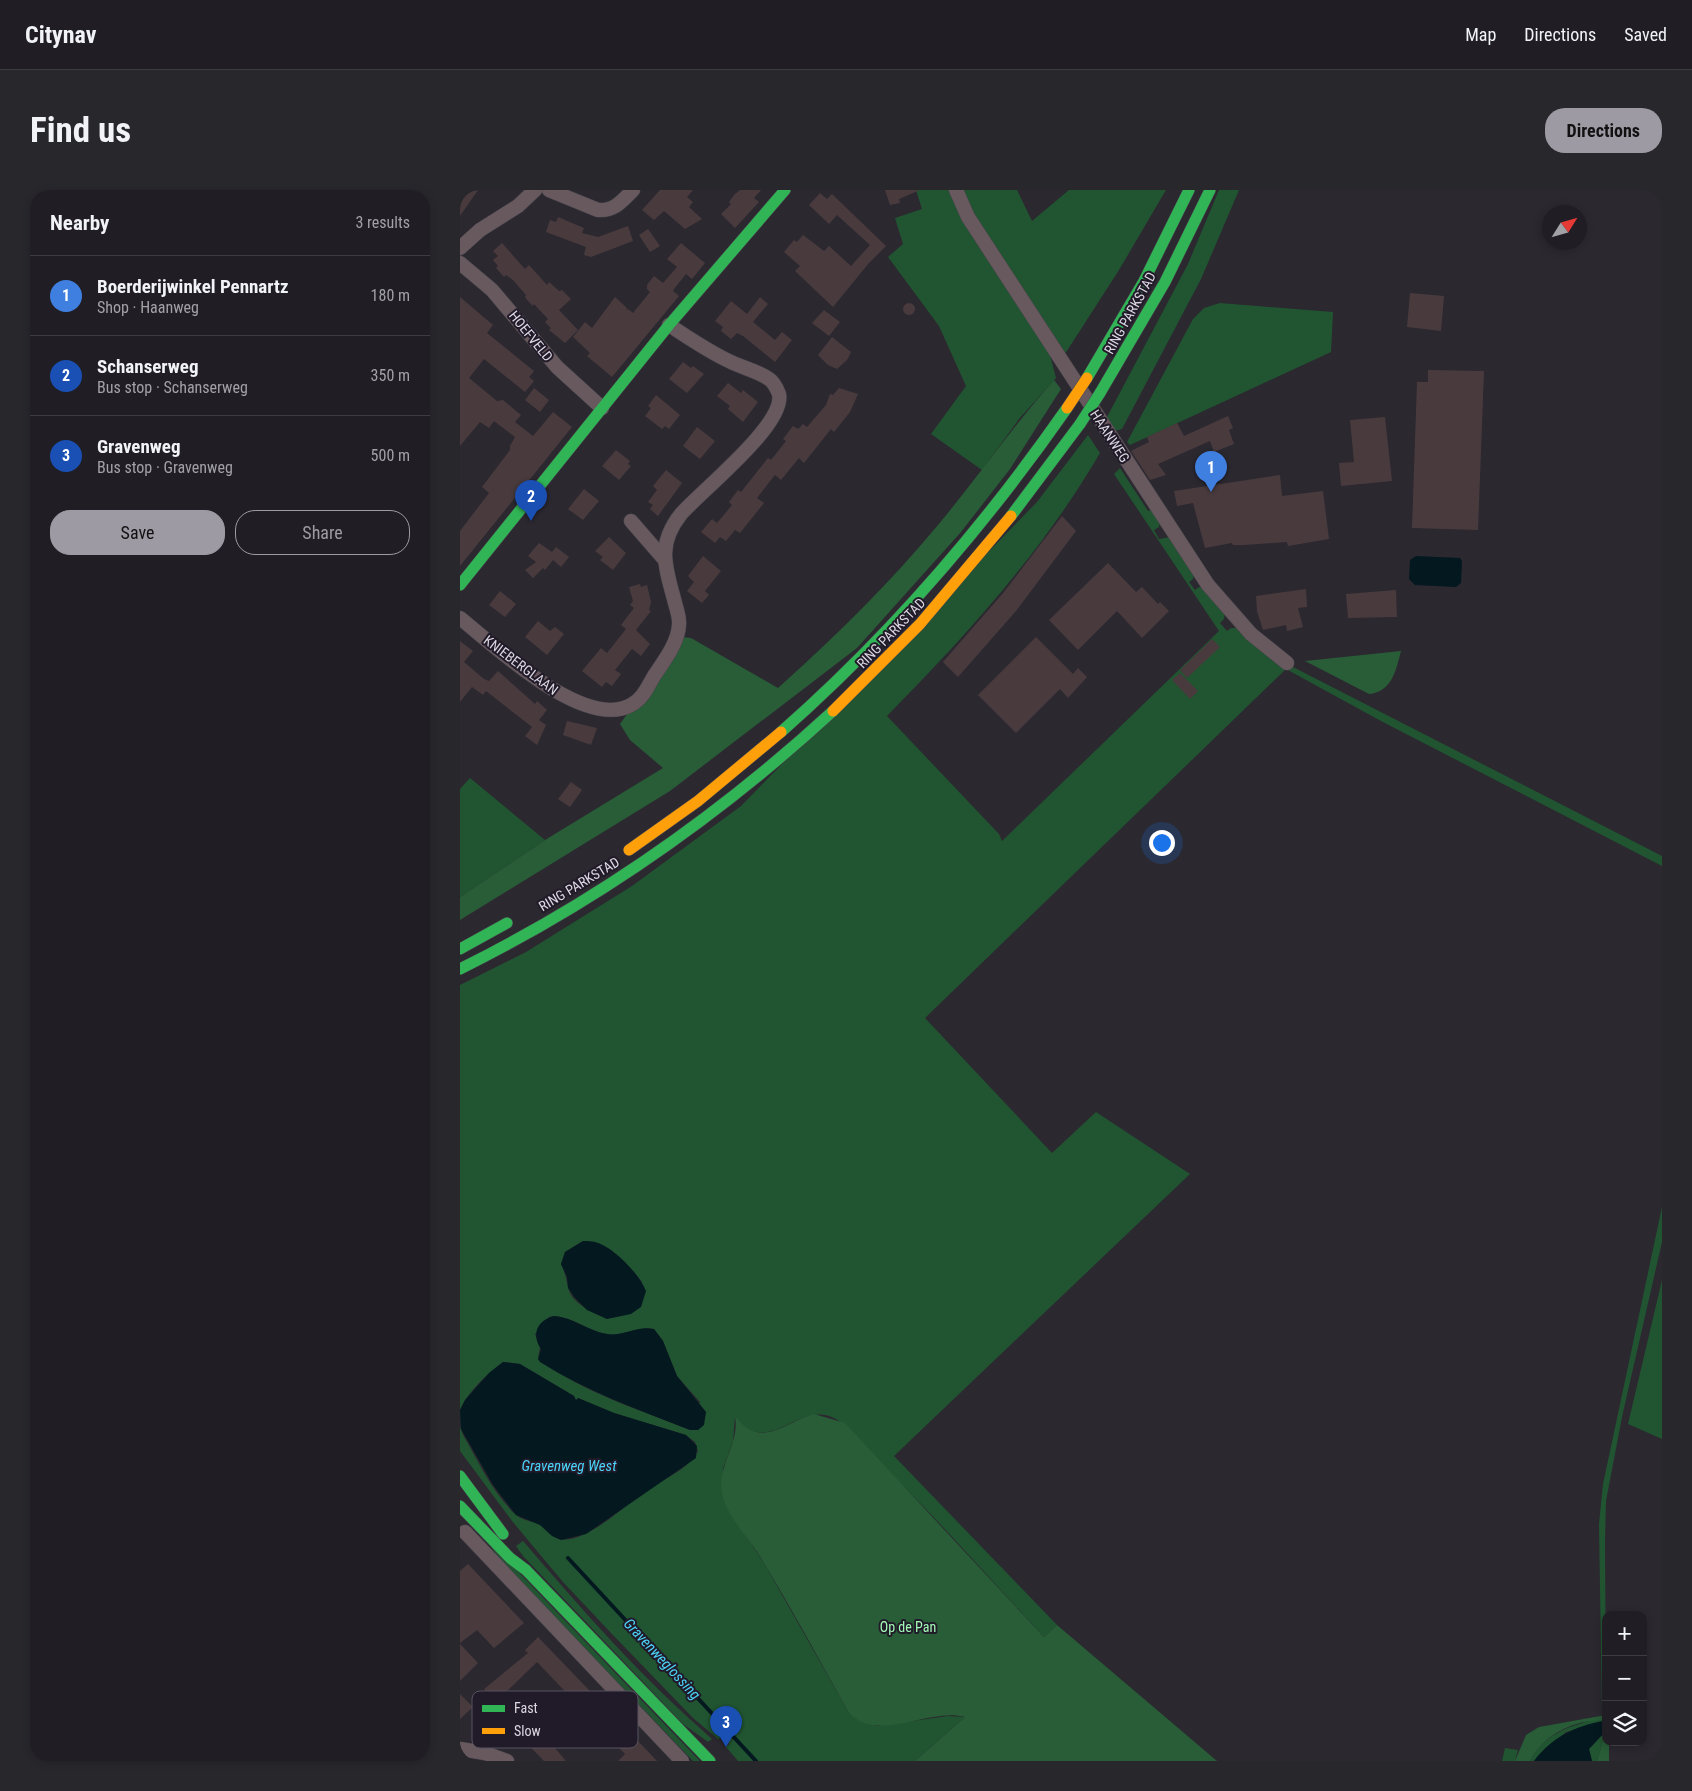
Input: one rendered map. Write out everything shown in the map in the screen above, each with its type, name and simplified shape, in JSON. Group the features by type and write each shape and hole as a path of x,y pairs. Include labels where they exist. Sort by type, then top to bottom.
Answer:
{"main road":[{"path":"460,585 669,324 785,190"},
{"name":"RING PARKSTAD","path":"618,858 739,768 802,714 858,662 912,605 981,526 1087,378 1144,281 1189,190"},
{"name":"RING PARKSTAD","path":"460,969 563,912 692,829 813,730 871,677 960,581 1019,508 1080,424 1100,394 1165,282 1210,190"},
{"path":"460,948 520,915"},
{"path":"460,1476 517,1552 526,1570"},
{"path":"460,1506 510,1558 526,1570 710,1761"}],"street":[{"path":"460,248 480,230 518,206 535,190"},
{"path":"549,190 598,210 605,211 616,207 632,190"},
{"name":"HAANWEG","path":"956,190 968,217 1208,585 1251,634 1287,663"},
{"name":"HOEFVELD","path":"460,263 492,290 557,367 602,408"},
{"name":"KNIEBERGLAAN","path":"460,618 562,696 584,704 613,709 625,707 642,697 674,644 678,631 679,617 664,559 665,545 674,523 743,454 767,426 780,404 778,390 769,379 729,362 669,324"},
{"name":"KNIEBERGLAAN","path":"631,521 664,559"},
{"path":"486,1512 462,1535 614,1691"},
{"path":"638,1716 682,1761"},
{"path":"460,1749 486,1753 507,1761"}],"green space":[{"path":"916,190 951,190 1050,355 1056,378 1019,419 982,470 931,434 966,386 939,326 888,257 903,244 895,218 922,209"},
{"path":"961,190 1017,190 1032,221 1069,190 1166,190 1119,270 1063,357 998,259"},
{"path":"1219,190 1239,190 1201,279 1122,429 1114,431 1107,421 1107,417 1188,264"},
{"path":"1220,303 1333,312 1331,352 1130,445 1127,442 1193,319 1204,308"},
{"path":"1054,380 1061,389 1010,469 961,532 857,648 670,791 460,920 460,897 545,840 663,768 630,740 620,724 682,637 691,638 778,688 841,630 900,568 938,525 1024,415"},
{"path":"1088,435 1100,453 1054,524 1002,591 946,655 887,716 999,834 1002,841 1219,631 1114,474 1120,468 1148,511 1152,509 1160,522 1159,527 1154,530 1159,539 1170,537 1194,573 1193,579 1189,582 1195,590 1199,587 1206,589 1225,612 1224,619 1220,623 1227,631 1231,628 1238,628 1291,666 1662,856 1662,866 1381,721 1286,669 925,1018 1052,1153 1096,1112 1190,1174 894,1456 1057,1625 1044,1637 924,1507 836,1419 822,1415 809,1416 772,1431 760,1432 748,1429 735,1417 733,1441 723,1469 728,1509 764,1563 849,1713 877,1726 948,1716 965,1717 915,1761 738,1761 726,1747 729,1744 723,1737 718,1739 693,1718 563,1582 512,1521 460,1451 460,1427 486,1477 508,1507 519,1517 541,1525 556,1538 568,1539 579,1537 601,1525 638,1496 679,1471 693,1459 698,1451 695,1442 686,1435 614,1413 578,1398 576,1401 574,1396 520,1364 503,1362 479,1383 463,1403 460,1410 460,985 526,952 632,886 741,806 1037,502","holes":["583,1241 592,1242 609,1249 642,1282 607,1319 578,1303 573,1298 568,1287 561,1264 565,1252","554,1316 613,1335 648,1328 654,1329 663,1341 677,1376 700,1402 690,1430 592,1391 555,1371 538,1359 540,1347 535,1334 549,1317"]},
{"path":"1401,651 1395,672 1388,685 1377,692 1369,694 1305,661"},
{"path":"470,778 545,840 460,897 460,789"},
{"path":"1662,1207 1662,1242 1622,1417 1606,1501 1605,1611 1602,1611 1602,1715 1599,1524 1603,1484"},
{"path":"1662,1280 1662,1439 1628,1424"},
{"name":"Op de Pan","path":"814,1414 845,1423 1044,1637 1057,1625 1217,1761 915,1761 965,1717 951,1715 890,1725 875,1725 861,1722 849,1713 756,1550 738,1527 728,1510 722,1493 723,1473 736,1426 735,1416 745,1426 763,1433 782,1428"},
{"path":"483,1535 633,1691 626,1691 499,1559"},
{"path":"523,1541 637,1668 712,1739 708,1742 683,1724 523,1556 516,1546"},
{"path":"638,1696 700,1761 693,1761 638,1704"},
{"path":"1602,1716 1602,1720 1582,1723 1561,1730 1543,1743 1530,1761 1515,1761 1526,1735 1539,1727"},
{"path":"1593,1720 1602,1720 1602,1722 1566,1732 1534,1761 1530,1761 1549,1738 1574,1726"},
{"path":"1602,1735 1602,1744 1597,1761 1592,1761 1589,1749"},
{"path":"1602,1744 1602,1746 1609,1746 1609,1761 1597,1761"},
{"path":"1505,1748 1518,1750 1515,1761 1502,1761"}],"water":[{"path":"1416,556 1460,558 1462,561 1461,583 1456,587 1415,585 1409,579 1410,560"},
{"path":"583,1241 594,1242 610,1249 625,1262 638,1277 646,1291 641,1307 631,1314 607,1319 587,1310 575,1298 568,1288 567,1277 561,1264 565,1252"},
{"path":"554,1316 607,1334 618,1334 648,1328 654,1329 663,1341 677,1376 706,1412 704,1425 698,1430 690,1430 594,1391 540,1362 538,1359 541,1349 536,1338 537,1329 543,1321"},
{"name":"Gravenweg West","path":"503,1362 520,1364 574,1396 576,1400 578,1398 614,1413 686,1435 697,1446 696,1458 586,1534 561,1540 552,1536 540,1525 516,1515 493,1485 461,1429 460,1410 465,1400 489,1373"},
{"path":"1602,1721 1602,1735 1589,1749 1592,1761 1534,1761 1548,1746 1564,1734"}],"building":[{"path":"460,190 478,190 460,216"},
{"path":"660,190 693,190 687,197 693,202 689,207 702,219 685,229 664,211 654,220 642,210"},
{"path":"740,190 761,190 754,198 759,202 735,228 721,214 731,204 729,202"},
{"path":"885,190 920,190 899,199 900,203 890,205"},
{"path":"820,193 827,199 832,194 886,246 869,263 833,307 795,271 800,266 784,252 794,240 797,242 803,235 824,251 829,246 851,266 870,245 837,215 829,224 809,205"},
{"path":"558,217 584,228 582,233 598,237 628,226 633,241 591,257 584,255 586,247 546,232 550,220 556,222"},
{"path":"648,229 660,246 650,252 639,235"},
{"path":"502,243 525,269 529,265 547,285 549,282 559,291 562,290 571,299 559,310 578,330 565,343 549,330 551,328 545,322 548,319 534,304 533,306 528,301 525,297 526,295 513,280 506,275 504,277 496,268 498,266 493,260 498,256 493,251"},
{"path":"681,243 705,263 692,279 686,274 673,291 679,296 612,377 587,356 590,353 573,337 585,322 592,328 615,297 627,308 626,310 628,309 633,313 650,292 647,289 647,285 654,276 663,283 677,267 667,259"},
{"path":"1410,293 1444,296 1441,331 1407,327"},
{"path":"460,297 493,325 487,333 534,371 529,377 534,381 525,392 484,359 469,378 497,401 503,400 521,415 515,422 533,436 553,412 572,427 460,566 460,531 489,493 482,487 510,450 515,437 494,421 489,428 480,422 460,446"},
{"path":"760,297 768,304 753,322 775,340 782,332 792,340 775,362 743,336 737,333 731,339 721,331 723,327 715,321 731,301 747,314"},
{"path":"907,303 911,303 915,309 911,315 907,315 903,311 903,307"},
{"path":"824,310 840,322 829,336 812,323"},
{"path":"832,337 851,352 847,360 837,369 828,365 818,355"},
{"path":"683,362 704,374 687,393 669,379"},
{"path":"1428,370 1484,371 1478,530 1412,528 1417,382 1428,382"},
{"path":"728,383 741,393 743,390 758,402 743,422 728,409 730,406 717,396"},
{"path":"534,388 549,400 540,412 525,400"},
{"path":"839,388 858,394 850,412 834,432 831,429 804,463 799,458 781,480 775,475 757,498 764,503 740,533 735,530 726,541 720,537 715,543 701,532 712,519 717,523 732,505 729,502 738,490 741,492 768,458 771,460 786,441 783,439 793,426 798,429 803,424 807,427 826,405 830,394 833,395"},
{"path":"656,395 680,415 669,429 665,426 662,429 645,416 651,408 648,406"},
{"path":"1228,416 1233,428 1229,430 1234,444 1214,452 1210,441 1158,464 1166,475 1150,480 1131,451 1149,442 1147,437 1177,423 1184,436"},
{"path":"1385,417 1392,481 1341,486 1339,463 1354,462 1350,420"},
{"path":"697,427 715,441 700,459 683,446"},
{"path":"616,450 630,461 628,464 631,466 619,480 602,466"},
{"path":"666,470 682,483 658,516 650,509 653,505 648,502 657,490 653,486"},
{"path":"1280,475 1282,496 1323,491 1329,539 1288,546 1287,542 1244,545 1233,545 1232,543 1205,548 1193,503 1177,506 1174,491"},
{"path":"584,489 599,501 583,520 568,509"},
{"path":"1062,516 1076,531 1016,611 958,677 943,662 1004,592"},
{"path":"609,537 626,553 613,570 600,560 603,557 595,551"},
{"path":"539,543 552,552 556,547 569,557 561,567 553,560 545,570 543,568 533,578 525,570 536,562 528,556"},
{"path":"703,556 721,571 705,591 709,595 702,603 687,591 694,582 688,576"},
{"path":"1108,563 1136,592 1142,587 1158,604 1160,602 1169,611 1142,638 1117,611 1078,650 1049,620"},
{"path":"640,584 641,587 647,585 651,602 649,610 651,611 636,630 650,644 641,656 632,649 615,670 621,674 612,686 606,682 602,687 582,671 601,648 607,653 626,629 621,625 634,608 630,605 633,601 629,587"},
{"path":"1306,589 1307,607 1298,608 1303,627 1287,631 1286,625 1263,630 1257,611 1256,596"},
{"path":"1396,590 1397,617 1348,618 1346,594"},
{"path":"500,591 516,604 505,617 489,605"},
{"path":"538,621 550,631 555,627 564,634 547,655 525,637"},
{"path":"1036,637 1073,674 1078,668 1087,677 1068,698 1060,689 1016,733 978,695"},
{"path":"1212,639 1220,647 1187,678 1180,670"},
{"path":"460,641 473,651 464,662 484,679 489,681 498,671 535,704 537,701 547,710 539,720 546,725 537,745 525,736 532,727 486,691 483,695 472,687 460,702"},
{"path":"1180,673 1198,691 1190,699 1172,680"},
{"path":"567,721 597,728 591,745 563,735"},
{"path":"571,782 582,790 570,807 558,799"},
{"path":"468,1564 524,1623 494,1648 477,1630 460,1643 460,1571"},
{"path":"538,1637 590,1691 565,1691 537,1662 507,1691 486,1691 484,1689 528,1653 525,1650"},
{"path":"460,1644 478,1663 460,1681"},
{"path":"460,1694 472,1708 460,1719"},
{"path":"638,1741 657,1761 618,1761 625,1754 619,1748 638,1748"},
{"path":"531,1748 555,1748 566,1761 544,1761"}],"waterway":[{"name":"Gravenweglossing","path":"568,1558 756,1761"}],"traffic: fast":[{"path":"460,585 669,325 785,190"},
{"path":"1087,378 1144,281 1189,190"},
{"path":"1100,393 1165,282 1210,190"},
{"path":"1080,424 1100,393"},
{"path":"781,732 860,658 934,579 1003,495 1067,408"},
{"path":"1011,516 1080,424"},
{"path":"460,969 560,915 655,853 747,785 833,711"},
{"path":"460,949 507,923"},
{"path":"460,1476 503,1534"},
{"path":"460,1506 510,1558 526,1570 710,1761"}],"traffic: slow":[{"path":"1067,408 1087,378"},
{"path":"833,711 920,624 1011,516"},
{"path":"629,850 698,801 781,732"}],"place":[{"name":"Boerderijwinkel Pennartz","path":"1211,492"},
{"name":"Schanserweg","path":"531,521"},
{"name":"Gravenweg","path":"726,1747"}]}
